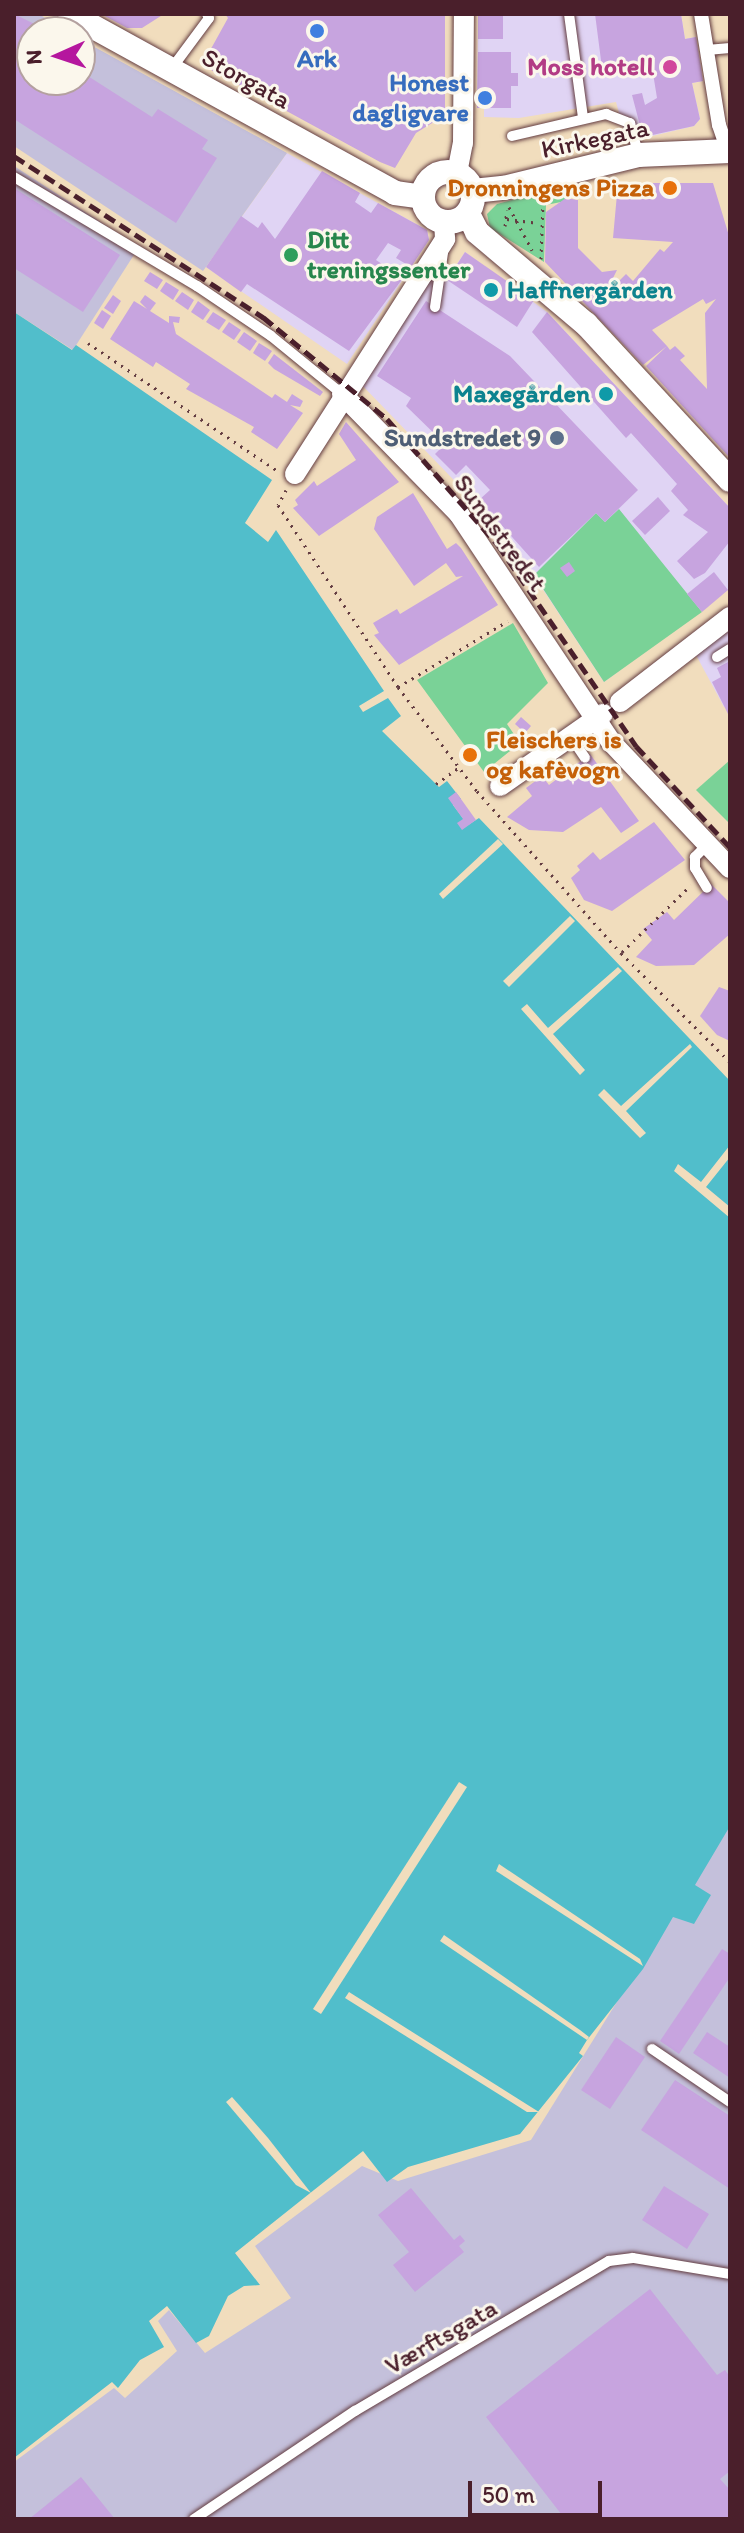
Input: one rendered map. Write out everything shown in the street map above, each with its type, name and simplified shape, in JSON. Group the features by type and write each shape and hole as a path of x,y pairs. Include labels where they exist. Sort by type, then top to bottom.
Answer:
{"street":[{"name":"Storgata","path":"70,14 395,193 423,197"},
{"path":"288,473 342,394 466,193 463,143 464,14"},
{"path":"701,14 729,153"},
{"name":"Kirkegata","path":"466,193 504,188 638,155 729,153"},
{"path":"445,231 429,214 423,197 432,177 466,193 498,240 568,305 730,480"},
{"name":"Sundstredet","path":"342,394 394,441 459,514 599,717 706,846 730,868"},
{"path":"632,696 679,663 730,618"},
{"path":"500,786 599,717"}],"lane":[{"path":"170,69 209,18 207,14"},
{"path":"569,14 583,117"},
{"path":"707,50 730,48"},
{"path":"512,136 606,114 630,123 638,155"},
{"path":"14,177 197,286 271,336 342,394"},
{"path":"435,307 445,231"},
{"path":"717,657 730,649"},
{"path":"571,737 585,758"},
{"path":"706,846 695,857 699,877 707,888"},
{"path":"652,2049 730,2102"},
{"name":"Værftsgata","path":"194,2519 207,2514 355,2411 609,2261 633,2258 730,2274"}],"path":[{"path":"498,240 507,219 507,204 540,266 539,223 543,189"},
{"path":"507,219 539,223"},
{"path":"88,343 288,473"},
{"path":"398,687 525,611"},
{"path":"436,784 459,767"},
{"path":"621,953 699,877"}],"shaded area":[{"path":"14,14 39,14 42,16 16,16 16,96 96,96 96,48 287,153 203,271 14,146"},
{"path":"478,14 681,14 685,39 696,37 703,81 692,83 700,119 694,126 627,142 616,102 519,118 484,117 484,108 477,108"},
{"path":"287,153 427,230 429,240 347,364 206,267"},
{"path":"14,166 139,247 73,350 14,312"},
{"path":"465,252 547,312 730,508 730,588 604,682 534,576 477,504 358,381 432,273 447,279"},
{"path":"730,630 730,704 724,707 696,655"},
{"path":"730,1820 730,2519 14,2519 14,2462 114,2388 125,2398 177,2351 158,2321 169,2310 205,2353 291,2298 255,2246 362,2166 398,2181 531,2140"}],"green space":[{"path":"566,185 566,201 546,205 544,262 490,228 487,214 497,204"},
{"path":"619,509 702,612 604,682 534,575 596,513 605,522"},
{"path":"513,623 548,683 507,724 520,743 484,772 417,680"},
{"path":"730,760 730,824 696,790"}],"water":[{"path":"14,312 72,350 76,345 272,480 245,523 268,542 276,530 384,691 359,706 363,712 388,698 401,716 382,731 439,787 447,781 461,799 453,805 468,825 479,818 730,1081 730,1826 695,1885 711,1895 694,1924 673,1917 643,1969 587,2040 579,2053 583,2056 520,2134 408,2167 387,2182 363,2151 235,2253 260,2285 244,2286 228,2296 209,2336 196,2343 167,2306 149,2321 164,2347 140,2360 118,2388 112,2382 14,2458"}],"pier":[{"path":"498,839 503,844 443,899 439,894"},
{"path":"570,916 575,921 509,987 503,981"},
{"path":"618,967 622,971 553,1034 585,1070 580,1075 521,1009 527,1004 548,1028"},
{"path":"690,1044 692,1047 626,1111 646,1133 640,1138 598,1095 604,1089 621,1106"},
{"path":"730,1145 730,1157 706,1187 730,1207 730,1218 674,1171 678,1164 701,1182"},
{"path":"459,1782 467,1787 321,2014 313,2009"},
{"path":"499,1864 640,1959 643,1966 496,1871"},
{"path":"444,1935 580,2030 589,2037 587,2040 440,1941"},
{"path":"349,1992 539,2112 527,2112 345,1998"},
{"path":"232,2097 311,2193 296,2185 226,2102"}],"building":[{"path":"14,14 18,16 16,96 96,96 96,81 152,117 158,109 208,140 202,149 217,158 176,223 14,119"},
{"path":"101,14 164,14 142,28 127,28"},
{"path":"225,14 445,14 445,115 416,133 395,168 380,162 202,65 228,18"},
{"path":"478,14 503,14 503,39 478,39"},
{"path":"595,14 681,14 685,39 696,37 703,81 692,83 700,119 694,126 643,137 632,95 642,93 645,105 657,98 651,61 602,68"},
{"path":"478,52 511,52 511,73 518,73 518,86 511,86 511,108 477,108"},
{"path":"322,171 360,193 355,202 371,213 378,203 427,230 429,240 411,267 396,258 401,250 388,243 376,260 403,278 349,351 247,284 241,292 206,267 241,216 258,228 262,222 275,239"},
{"path":"618,183 713,183 730,239 728,456 646,366 667,346 643,365 545,262 546,212 566,198 578,200 578,248 602,272 617,270 611,282 614,286 626,274 633,281 660,249 664,252 673,242 613,238","holes":["703,299 706,304 716,299 705,313 707,389 680,360 685,356 675,346 670,350 652,330"]},
{"path":"14,188 120,255 83,312 14,268"},
{"name":"Haffnergården","path":"465,252 534,300 517,327 447,280"},
{"path":"150,272 163,280 157,289 144,281"},
{"path":"166,282 179,290 173,300 160,291"},
{"path":"182,292 194,300 188,310 175,301"},
{"path":"113,295 121,301 113,314 104,308"},
{"path":"145,295 156,303 150,311 169,323 169,316 180,317 179,323 173,322 176,334 272,398 275,394 287,402 292,394 303,401 300,407 290,405 303,413 277,449 251,432 254,427 186,389 190,384 156,362 153,367 110,339 134,301 147,309 140,302"},
{"path":"198,301 210,310 203,320 191,312"},
{"path":"426,301 510,356 638,490 605,522 596,513 539,567 479,500 490,490 466,465 456,475 435,454 445,444 406,406 411,398 377,376"},
{"path":"102,310 111,316 103,329 94,323"},
{"path":"213,312 226,320 219,330 206,322"},
{"path":"547,312 730,508 730,541 705,573 694,579 677,561 708,532 683,515 688,510 671,491 677,484 631,433 626,438 532,332"},
{"path":"229,322 241,330 234,340 222,332"},
{"path":"244,332 257,341 250,351 237,342"},
{"path":"259,343 272,351 265,361 253,353"},
{"path":"274,354 323,392 320,396 274,369 268,363"},
{"path":"346,422 399,482 319,536 293,508 298,505 295,500 314,481 317,486 356,460 339,434"},
{"path":"413,493 447,549 456,543 461,548 498,605 399,665 374,635 379,633 373,623 397,609 400,614 463,576 456,577 446,563 414,586 374,529 377,517"},
{"path":"658,497 670,511 645,535 632,521"},
{"path":"569,562 575,571 567,577 560,568"},
{"path":"714,572 728,590 702,612 687,594"},
{"path":"728,662 730,718 712,682 721,677 717,668"},
{"path":"521,717 531,726 525,733 515,724"},
{"path":"590,754 639,821 621,833 601,807 563,832 529,830 507,817 532,796 526,788 542,776 549,785"},
{"path":"456,792 476,820 462,830 457,823 463,819 448,798"},
{"path":"654,822 685,860 612,911 584,900 571,878 580,870 577,866 593,852 600,860"},
{"path":"711,884 730,903 730,934 694,965 656,966 636,957 652,940 643,929 667,912 674,920"},
{"path":"719,987 730,991 730,1041 717,1035 700,1016"},
{"path":"722,1949 730,1954 730,1977 679,2054 660,2041"},
{"path":"707,2032 730,2047 730,2078 693,2053"},
{"path":"616,2037 645,2057 610,2109 581,2090"},
{"path":"675,2080 730,2116 730,2189 641,2130"},
{"path":"664,2186 709,2214 687,2249 642,2220"},
{"path":"411,2188 454,2240 460,2235 465,2241 459,2246 464,2252 415,2292 393,2265 409,2252 378,2215"},
{"path":"650,2289 717,2375 725,2370 730,2377 730,2471 720,2479 730,2490 730,2519 565,2519 486,2417"},
{"path":"81,2477 115,2519 29,2519"}],"railway":[{"path":"14,156 263,317 387,419 498,545 636,746 730,847"}],"place":[{"name":"Ark","path":"317,31"},
{"name":"Moss hotell","path":"670,67"},
{"name":"Honest dagligvare","path":"485,98"},
{"name":"Dronningens Pizza","path":"670,188"},
{"name":"Ditt treningssenter","path":"291,255"},
{"name":"Haffnergården","path":"491,290"},
{"name":"Maxegården","path":"606,394"},
{"name":"Sundstredet 9","path":"557,438"},
{"name":"Fleischers is og kafèvogn","path":"470,755"}]}
